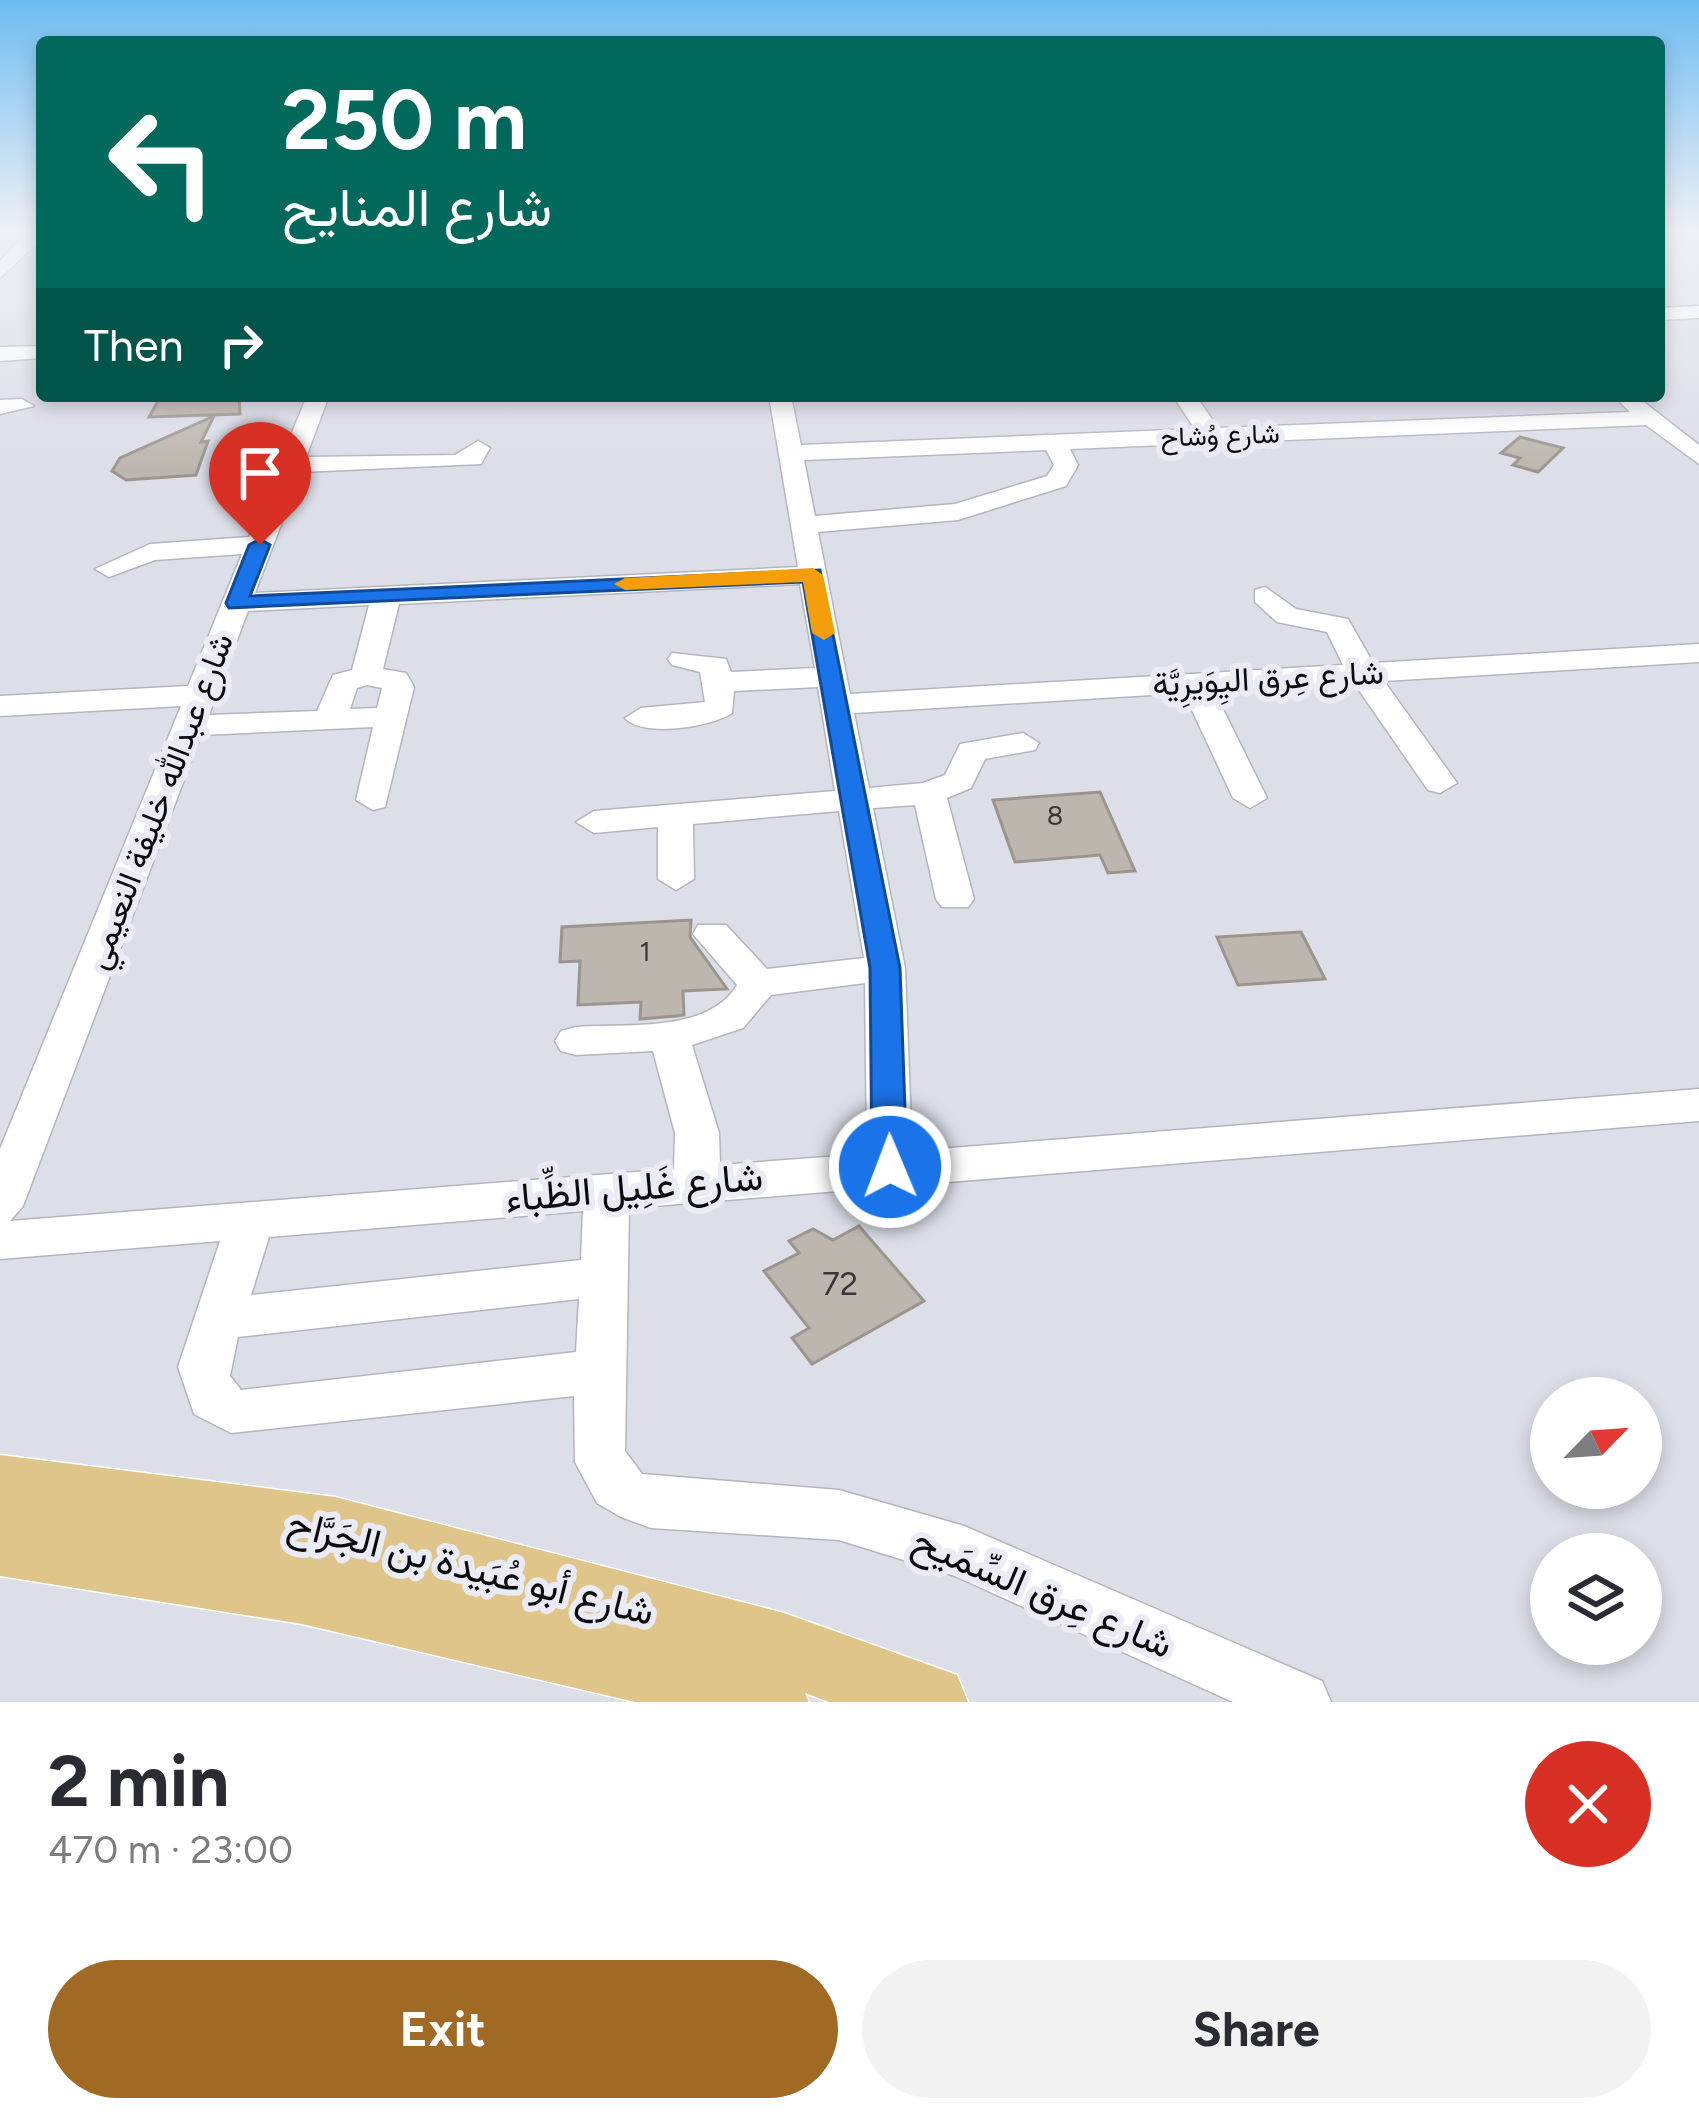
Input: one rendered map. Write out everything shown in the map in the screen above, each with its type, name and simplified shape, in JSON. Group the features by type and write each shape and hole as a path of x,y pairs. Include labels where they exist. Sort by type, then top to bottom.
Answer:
{"main road":[{"path":"0,1470 54,1478 91,1498"},
{"name":"شارع أبو عُبَيدة بن الجَرَّاح","path":"0,1486 265,1516 396,1543 784,1649 930,1702"},
{"name":"شارع أبو عُبَيدة بن الجَرَّاح","path":"11,1541 302,1590 767,1701"}],"street":[{"path":"1665,314 1699,312"},
{"path":"0,354 36,352"},
{"name":"شارع عبدالله خليفة النعيمي","path":"0,1206 316,402"},
{"path":"781,402 885,968 890,1167"},
{"path":"1188,402 1210,435"},
{"path":"1631,402 1699,457"},
{"name":"شارع وُشاح","path":"791,453 1649,418"},
{"path":"804,525 981,507 1057,481 1066,465 1054,442"},
{"path":"291,465 455,462 472,459 478,448"},
{"path":"109,569 150,552 260,545"},
{"path":"237,603 813,575"},
{"path":"366,676 386,596"},
{"path":"1265,596 1287,616 1338,625 1363,673 1440,783"},
{"name":"شارع عِرق اليِوَيرِيَّة","path":"719,682 834,690 1194,682 1699,653"},
{"path":"641,718 718,710 719,682 709,661 683,658"},
{"path":"330,720 344,682 366,676 395,680 373,800"},
{"path":"1194,682 1250,798"},
{"path":"0,706 330,720 390,717"},
{"path":"594,822 929,793 959,781 972,751 1023,743"},
{"path":"929,793 955,899"},
{"path":"675,815 676,879"},
{"path":"712,934 758,983"},
{"path":"758,983 885,968"},
{"path":"576,1041 724,1022 750,1005 758,983"},
{"path":"668,1032 697,1133 697,1180"},
{"name":"شارع غَلِيل الظِّباء","path":"0,1240 697,1180 1699,1105"},
{"path":"250,1222 203,1367 206,1390 221,1409 241,1413 598,1371 608,1189"},
{"path":"215,1319 602,1277"},
{"name":"شارع عِرق السِّمَيح","path":"598,1371 598,1451 606,1476 626,1497 651,1504 839,1515 910,1534 964,1552 1301,1702"}],"building":[{"path":"158,402 239,402 240,414 149,417"},
{"path":"214,416 201,442 208,441 196,475 126,480 112,471 120,458"},
{"path":"1520,437 1563,448 1538,472 1513,465 1520,458 1501,453"},
{"path":"1100,792 1135,871 1108,873 1100,855 1015,862 993,800"},
{"path":"691,920 690,937 727,989 683,991 684,1015 676,1016 640,1019 641,1002 578,1005 580,961 560,962 562,927"},
{"path":"1301,932 1325,979 1238,985 1217,937"},
{"path":"859,1226 924,1301 812,1364 792,1338 809,1328 764,1271 799,1253 789,1241 813,1229 833,1240"}],"slow traffic":[{"path":"625,584 813,575 824,633"}],"route":[{"path":"260,545 237,603 813,575 885,968 890,1167"}]}
